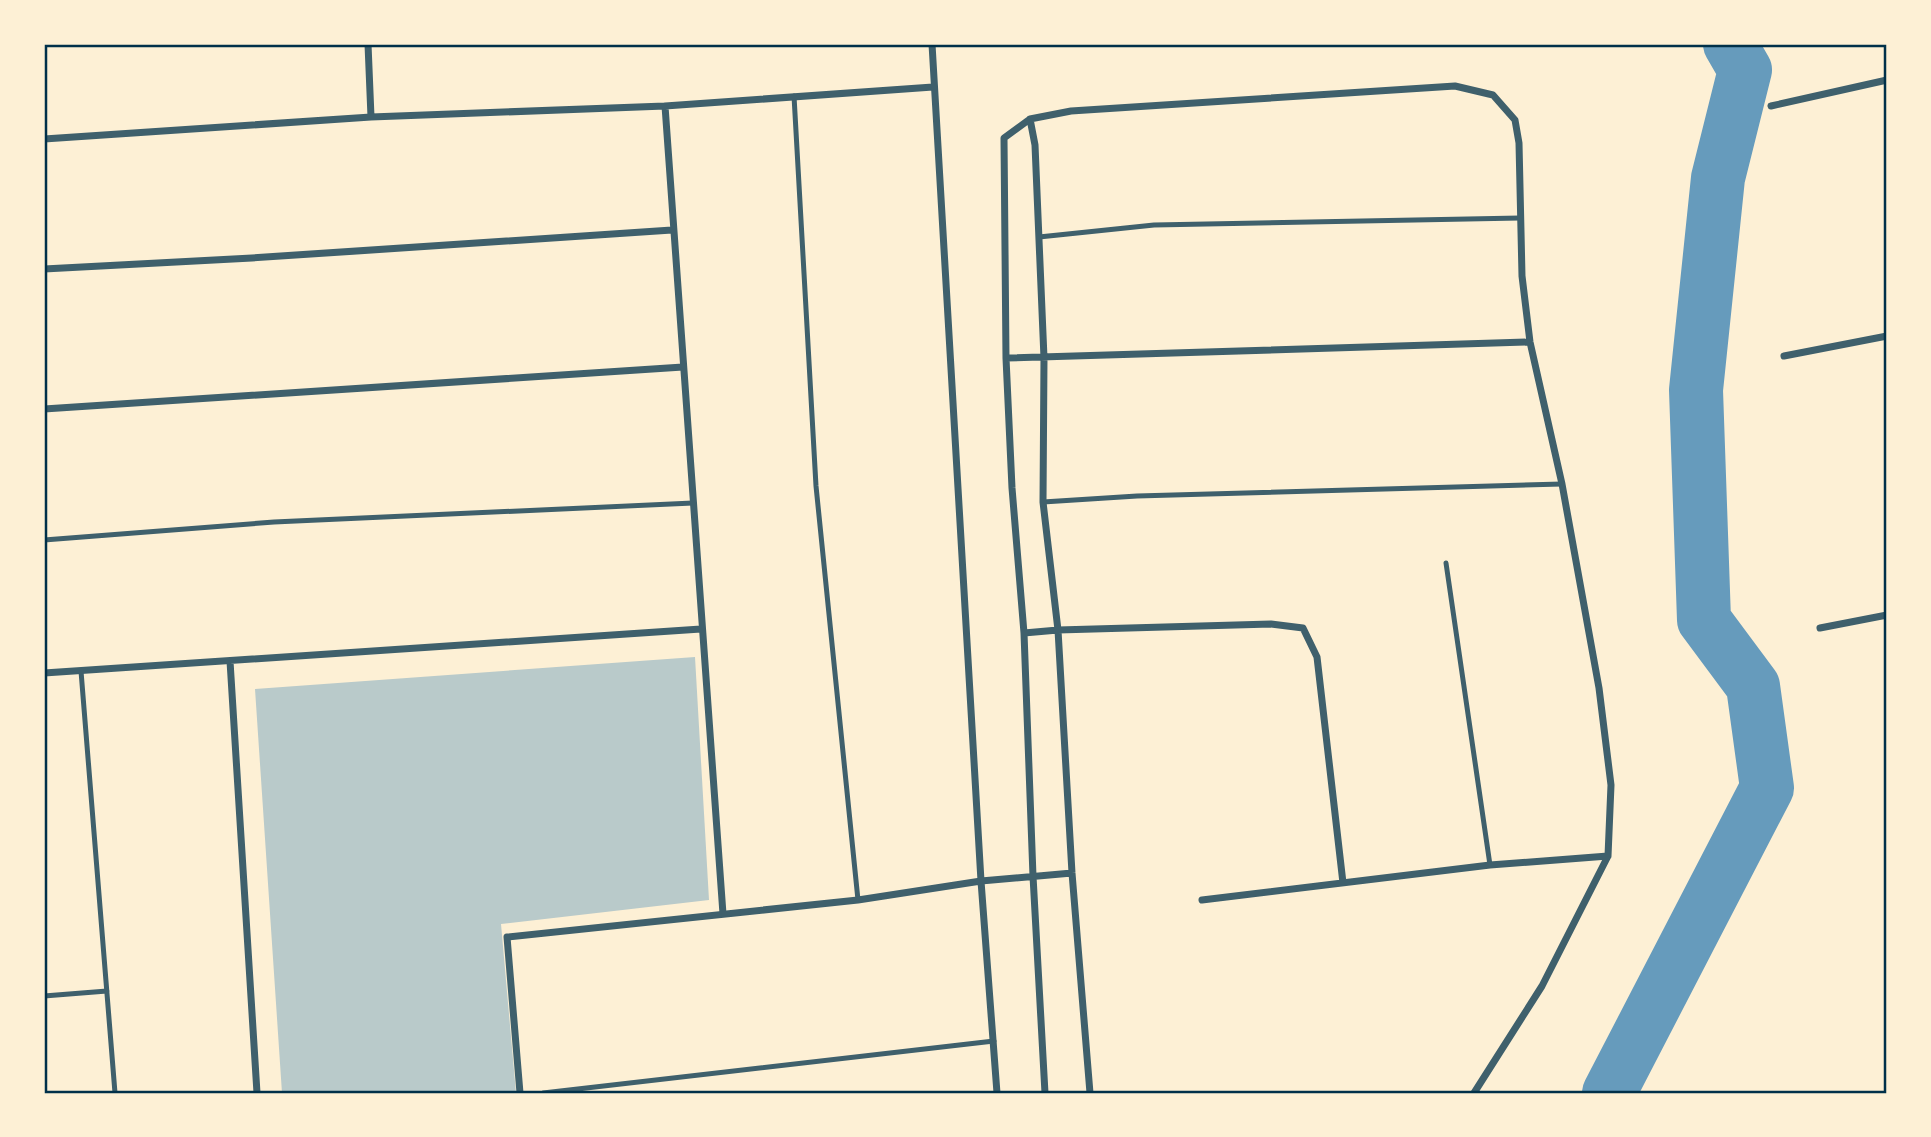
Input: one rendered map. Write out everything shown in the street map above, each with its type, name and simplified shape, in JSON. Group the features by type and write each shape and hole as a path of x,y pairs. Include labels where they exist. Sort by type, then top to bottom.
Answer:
{"street":[{"path":"368,44 371,117"},
{"path":"932,44 981,881 997,1093"},
{"path":"1771,106 1887,80"},
{"path":"1045,1093 1032,876 1024,633 1012,488 1006,358 1004,138 1030,119 1071,111 1455,86 1493,95 1515,120 1520,143 1522,276 1530,342 1562,484 1598,688 1611,785 1608,856 1542,986 1474,1093"},
{"path":"44,139 371,117 665,106 933,88"},
{"path":"665,106 723,914"},
{"path":"1030,119 1035,145 1044,358 1043,502 1058,630 1072,873 1090,1093"},
{"path":"44,269 673,230"},
{"path":"1784,356 1887,336"},
{"path":"1006,358 1530,342"},
{"path":"44,409 683,367"},
{"path":"1820,628 1887,615"},
{"path":"1024,633 1271,624 1303,628 1317,657 1342,883"},
{"path":"44,673 701,629"},
{"path":"230,661 257,1093"},
{"path":"1202,900 1490,865 1608,856"},
{"path":"520,1093 507,937 858,900 981,881 1072,873"}],"lane":[{"path":"794,96 816,486 858,900"},
{"path":"1039,237 1154,225 1520,218"},
{"path":"1043,502 1150,496 1562,484"},
{"path":"44,540 274,522 693,503"},
{"path":"1446,563 1490,865"},
{"path":"81,671 115,1093"},
{"path":"44,996 107,991"},
{"path":"543,1093 995,1041"}],"shaded area":[{"path":"695,657 709,900 501,924 516,1093 282,1093 255,689"}],"waterway":[{"path":"1609,1093 1767,788 1753,686 1704,620 1696,390 1718,178 1745,70 1730,44"}]}
